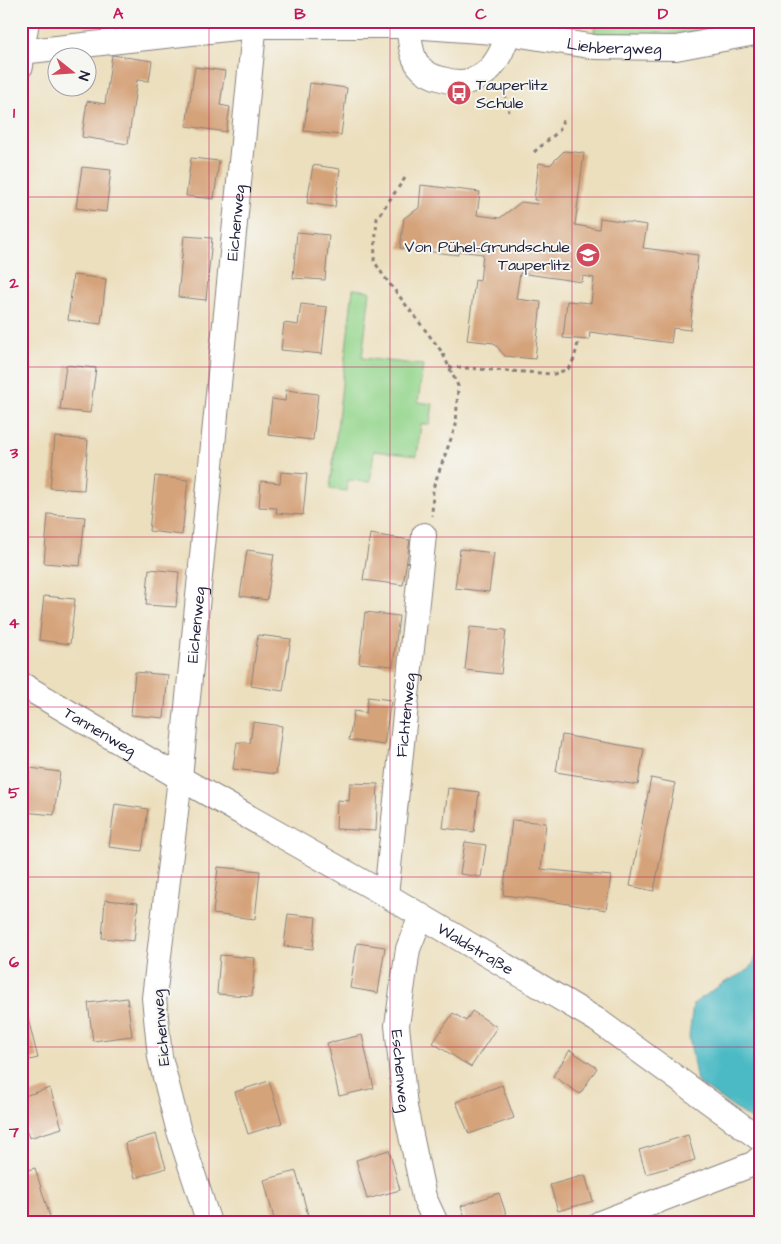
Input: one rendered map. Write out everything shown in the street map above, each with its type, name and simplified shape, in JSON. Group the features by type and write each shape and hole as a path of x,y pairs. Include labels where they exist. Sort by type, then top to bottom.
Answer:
{"street":[{"path":"21,68 27,21"},
{"name":"Liehbergweg","path":"22,52 254,23 409,26 508,33 595,47 676,48 760,32"},
{"name":"Eichenweg","path":"209,1223 178,1128 160,1057 154,998 180,778 254,23"},
{"path":"409,26 409,38 418,66 431,76 449,82 471,82 486,73 499,58 508,33"},
{"name":"Fichtenweg","path":"386,895 424,535"},
{"name":"Tannenweg","path":"21,684 180,778"},
{"name":"Waldstraße","path":"180,778 386,895 597,1020 760,1139"},
{"name":"Eschenweg","path":"421,916 408,949 397,1025 405,1108 424,1197 436,1223"},
{"path":"600,1223 753,1164 760,1158"}],"path":[{"path":"534,152 560,131 564,118"},
{"path":"405,178 377,218 374,260 383,275 442,352 458,386 456,425 433,488 432,520 424,535"},
{"path":"449,367 554,374 568,369 574,359 579,339"}],"green space":[{"path":"595,21 744,21 688,34 594,34"},
{"path":"353,289 370,291 362,358 423,365 418,402 433,404 430,424 421,424 417,456 374,451 370,482 348,480 347,491 330,489"}],"water":[{"path":"760,950 760,1126 697,1082 689,1036 693,1004 722,984 750,969"}],"building":[{"path":"112,55 152,61 149,81 137,80 128,144 82,137 87,101 105,104"},
{"path":"195,67 225,71 220,105 230,107 226,132 186,126"},
{"path":"310,83 347,88 341,135 304,131"},
{"name":"Von Pühel-Grundschule Tauperlitz","path":"564,151 584,153 575,225 599,229 600,218 647,225 643,248 698,255 690,330 673,328 671,343 590,332 589,340 563,338 567,301 591,303 594,278 583,276 582,282 520,273 516,299 541,302 535,359 505,356 494,343 467,340 475,280 480,281 483,254 458,251 458,255 400,248 404,218 419,208 421,185 480,192 477,215 500,218 521,202 537,204 538,200 534,200 539,163 550,165"},
{"path":"191,158 219,161 214,199 186,196"},
{"path":"313,165 340,169 335,207 307,203"},
{"path":"82,167 111,170 106,212 76,208"},
{"path":"297,232 329,235 325,280 293,278"},
{"path":"184,236 212,238 206,300 178,297"},
{"path":"73,275 106,279 101,324 68,320"},
{"path":"301,304 327,307 322,354 281,350 284,323 298,325"},
{"path":"66,365 96,368 90,413 60,410"},
{"path":"286,390 318,394 313,440 268,435 272,399 285,401"},
{"path":"55,437 88,440 84,490 50,488"},
{"path":"281,472 307,474 303,515 276,513 277,508 259,507 261,481 280,483"},
{"path":"155,476 188,480 182,535 149,531"},
{"path":"48,514 85,517 80,566 44,563"},
{"path":"370,534 410,540 403,585 363,580"},
{"path":"460,549 494,553 489,592 455,588"},
{"path":"247,550 274,554 267,600 240,596"},
{"path":"149,569 179,572 176,607 146,605"},
{"path":"44,596 75,599 70,644 39,640"},
{"path":"365,612 399,616 393,666 359,663"},
{"path":"470,627 506,630 501,674 465,670"},
{"path":"258,635 291,639 283,691 251,686"},
{"path":"135,672 168,675 164,718 131,715"},
{"path":"368,697 391,700 384,745 349,740 354,711 366,713"},
{"path":"253,722 282,726 276,774 233,769 237,742 250,743"},
{"path":"562,735 644,749 638,785 556,772"},
{"path":"30,768 60,772 54,815 24,812"},
{"path":"651,778 675,783 654,891 630,886"},
{"path":"350,783 378,784 376,831 336,829 337,800 349,801"},
{"path":"448,788 479,792 474,832 443,828"},
{"path":"115,804 148,809 142,851 109,847"},
{"path":"512,820 546,823 541,869 611,876 606,910 503,895"},
{"path":"465,842 486,845 481,877 460,874"},
{"path":"218,867 260,871 255,919 213,914"},
{"path":"105,900 138,903 134,941 102,938"},
{"path":"288,914 316,917 313,949 284,946"},
{"path":"357,943 385,947 378,993 350,988"},
{"path":"220,955 255,958 252,996 217,994"},
{"path":"127,998 132,1036 93,1041 88,1003"},
{"path":"472,1011 497,1027 471,1067 433,1043 453,1013 466,1021"},
{"path":"27,1015 38,1058 21,1062 21,1016"},
{"path":"362,1035 374,1088 339,1096 327,1043"},
{"path":"570,1050 597,1068 580,1094 553,1076"},
{"path":"269,1081 282,1123 248,1134 235,1092"},
{"path":"502,1085 514,1118 469,1134 456,1102"},
{"path":"50,1088 62,1128 29,1138 21,1113 21,1097"},
{"path":"156,1134 166,1168 135,1178 125,1143"},
{"path":"688,1135 695,1160 646,1174 639,1150"},
{"path":"389,1150 400,1190 367,1199 356,1160"},
{"path":"35,1168 50,1217 31,1223 21,1223 21,1172"},
{"path":"296,1171 308,1215 275,1223 264,1180"},
{"path":"585,1175 593,1201 558,1211 550,1185"},
{"path":"499,1193 509,1223 467,1223 461,1206"}],"place":[{"name":"Tauperlitz Schule","path":"459,93"},
{"name":"Von Pühel-Grundschule Tauperlitz","path":"588,255"}]}
